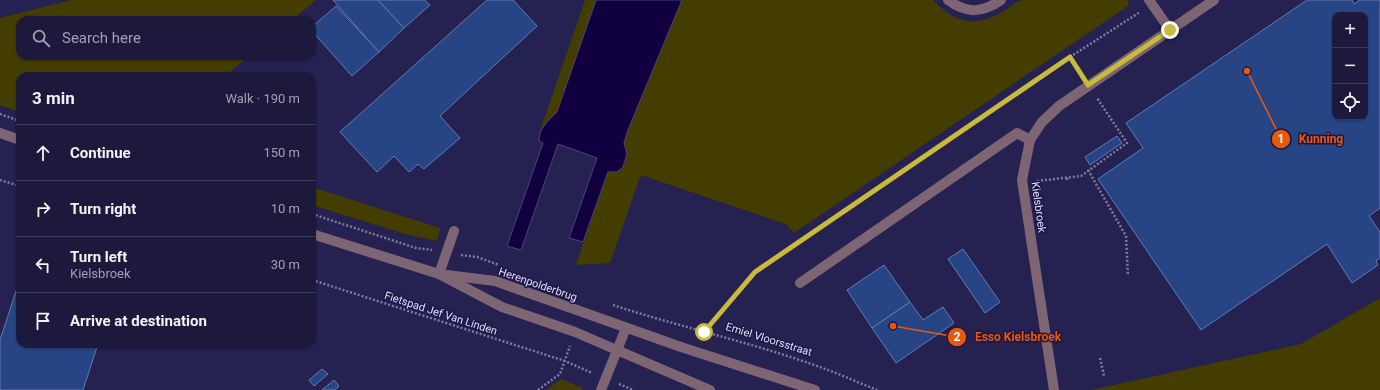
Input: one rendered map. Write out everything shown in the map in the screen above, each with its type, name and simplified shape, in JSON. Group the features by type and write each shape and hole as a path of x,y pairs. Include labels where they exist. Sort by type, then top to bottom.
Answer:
{"street":[{"path":"948,0 955,5 973,12 991,7 1002,0"},
{"name":"Kielsbroek","path":"1054,390 1022,180 1030,140 1042,122 1059,106 1214,0"},
{"path":"1151,2 1170,30"},
{"path":"0,133 16,139"},
{"path":"800,283 1017,133 1030,140"},
{"path":"439,274 454,231"},
{"name":"Herenpolderbrug","path":"316,235 439,274 502,307 575,332 617,350"},
{"name":"Herenpolderbrug","path":"439,274 495,281 626,328"},
{"path":"600,390 626,328 815,390"},
{"path":"617,350 710,390"}],"path":[{"path":"704,332 755,272 1151,2"},
{"path":"1022,180 1041,181 1081,176 1127,143 1070,57"},
{"path":"0,114 16,120"},
{"path":"1088,170 1126,236 1128,276"},
{"path":"0,180 16,185"},
{"name":"Fietspad Jef Van Linden","path":"316,281 565,361 560,374 538,390"},
{"name":"Emiel Vloorsstraat","path":"610,304 652,318 818,366 877,390"},
{"path":"1100,358 1104,376"}],"shaded area":[{"path":"71,0 316,0 297,16 16,16 16,60 244,60 230,72 16,72 16,111 0,105 0,18"},
{"path":"585,0 613,0 558,144 539,141 539,134"},
{"path":"596,0 682,0 628,130 624,143 627,154 623,167 617,172 608,172 583,242 569,238 597,158 558,144 521,250 507,246 543,143 539,141 540,133 557,112"},
{"path":"665,0 933,0 951,15 968,21 976,21 995,16 1022,0 1128,0 1128,6 794,233 786,224 641,175 610,263 576,265"},
{"path":"316,188 440,228 437,241 405,234 316,206"},
{"path":"1380,298 1380,390 1091,390 1301,344"},
{"path":"561,379 583,388 582,390 546,390"}],"building":[{"path":"333,0 378,0 404,28 379,52"},
{"path":"378,0 425,0 430,5 404,28"},
{"path":"487,0 513,0 537,26 440,116 460,138 424,169 418,164 409,172 394,156 377,172 340,132"},
{"path":"1307,0 1352,0 1354,4 1360,0 1380,0 1380,208 1369,216 1380,232 1380,258 1376,261 1378,265 1352,283 1327,244 1201,330 1098,179 1143,148 1126,123"},
{"path":"336,6 379,52 352,76 316,36 316,24"},
{"path":"1117,136 1122,143 1090,165 1085,157"},
{"path":"963,249 1000,302 985,313 948,259"},
{"path":"884,265 910,302 872,328 847,290"},
{"path":"16,291 16,348 97,348 83,390 0,390 0,340"},
{"path":"910,302 923,320 943,307 954,323 896,363 872,328"},
{"path":"322,369 328,374 314,386 309,380"},
{"path":"334,380 339,386 335,390 322,390"}],"place":[{"name":"Kunning","path":"1247,71"},
{"name":"Esso Kielsbroek","path":"893,326"}],"route":[{"path":"704,332 755,272 1070,57 1088,85 1170,30"}]}
